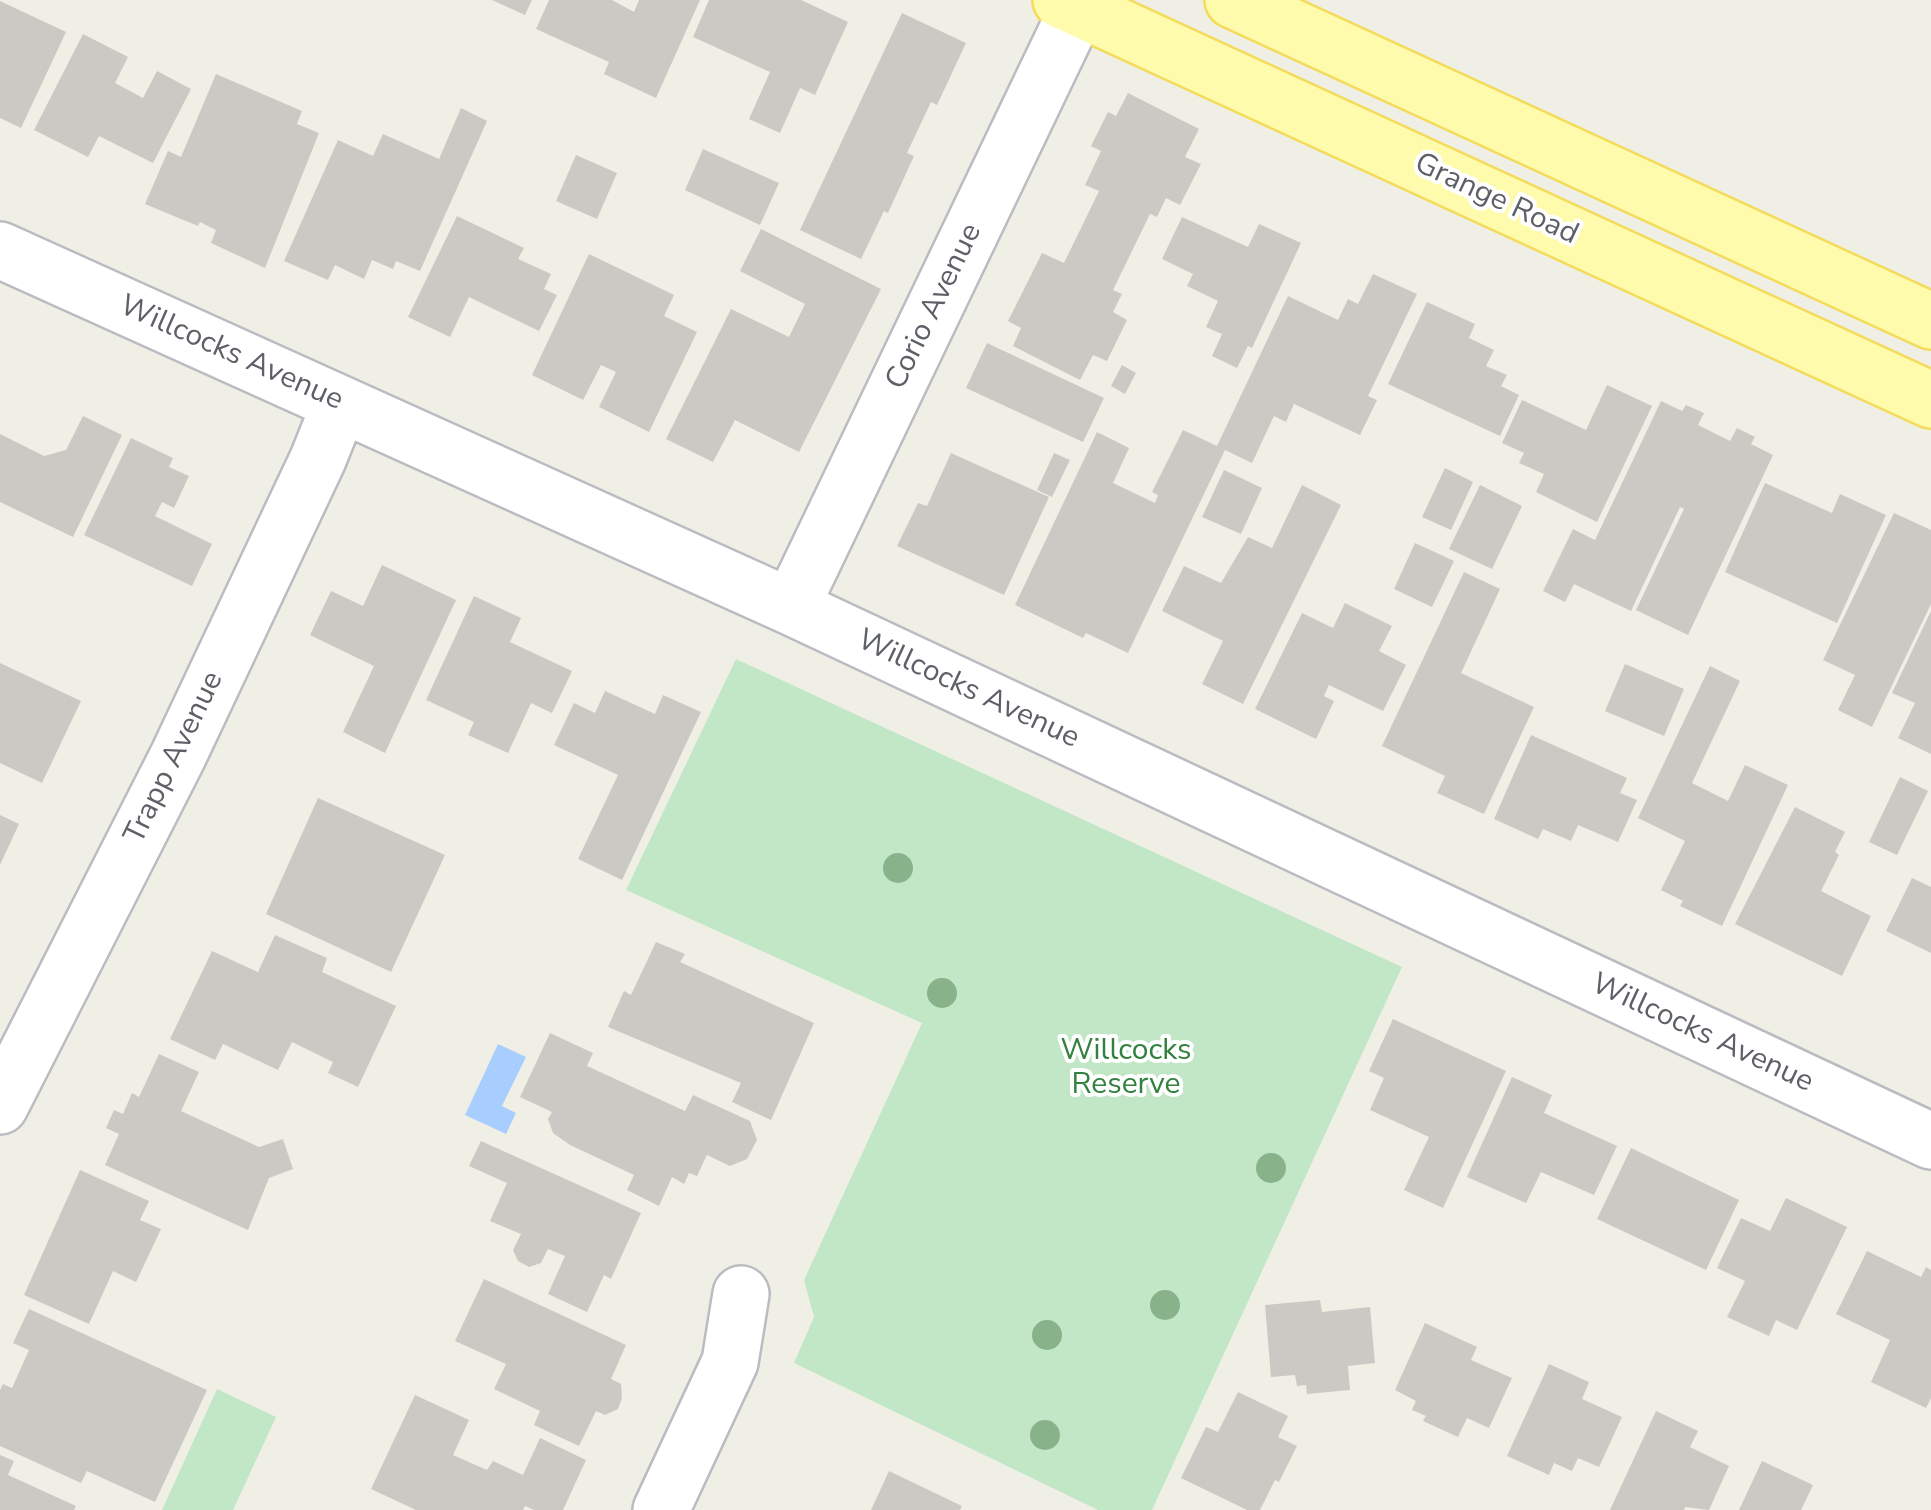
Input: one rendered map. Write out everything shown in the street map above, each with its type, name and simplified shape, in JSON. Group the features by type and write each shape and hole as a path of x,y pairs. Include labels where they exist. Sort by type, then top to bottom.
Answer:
{"main road":[{"path":"1233,0 1931,322"},
{"name":"Grange Road","path":"1071,3 1931,400"}],"street":[{"name":"Corio Avenue","path":"791,607 1071,3"},
{"name":"Willcocks Avenue","path":"0,250 791,607 1931,1141"},
{"name":"Trapp Avenue","path":"0,1106 178,756 310,477 340,404"},
{"path":"661,1510 730,1362 741,1294"}],"green space":[{"name":"Willcocks Reserve","path":"736,659 1402,967 1152,1510 1098,1510 794,1363 814,1317 804,1280 922,1023 626,890"},
{"path":"217,1389 276,1417 233,1510 162,1510"}],"water":[{"path":"498,1044 526,1057 502,1106 516,1113 506,1134 465,1115"}],"building":[{"path":"492,0 532,0 525,15"},
{"path":"549,0 612,0 634,12 639,0 700,0 656,98 604,74 609,62 536,29"},
{"path":"709,0 801,0 848,22 815,95 800,88 780,133 749,119 770,72 693,37"},
{"path":"0,1 66,32 21,128 0,118"},
{"path":"902,13 966,43 937,105 931,102 907,153 914,156 861,259 800,230"},
{"path":"83,34 128,57 115,83 143,98 157,71 191,89 153,163 99,136 88,157 34,130"},
{"path":"216,74 302,111 297,124 319,133 265,268 211,243 216,230 145,204 168,151 181,157"},
{"path":"1128,93 1199,129 1185,157 1201,164 1180,205 1166,198 1157,217 1150,214 1113,290 1122,294 1113,312 1127,320 1107,361 1093,355 1080,380 1013,346 1021,328 1008,321 1042,253 1064,263 1099,191 1085,185 1101,151 1091,146 1108,112 1116,116"},
{"path":"461,108 487,121 420,271 396,261 393,269 372,260 364,279 335,265 328,280 284,261 338,140 373,156 383,134 439,159"},
{"path":"703,149 779,183 760,225 685,190"},
{"path":"576,155 617,173 597,219 556,201"},
{"path":"457,216 524,248 518,259 551,274 544,289 557,295 539,331 469,297 450,337 408,317"},
{"path":"1182,217 1248,247 1259,224 1301,243 1252,348 1248,346 1237,368 1212,356 1222,334 1206,327 1218,301 1187,286 1193,274 1162,259"},
{"path":"761,229 881,289 799,452 735,420 713,462 666,439 731,309 789,337 805,304 740,271"},
{"path":"589,254 674,295 664,316 697,332 649,432 599,407 616,372 601,365 583,400 532,375"},
{"path":"1373,274 1417,294 1368,396 1377,400 1360,435 1294,404 1286,422 1274,416 1252,463 1225,450 1128,653 1086,633 1083,638 1015,605 1097,432 1129,448 1113,483 1155,503 1158,495 1152,492 1183,430 1217,446 1288,296 1338,320 1348,299 1358,304"},
{"path":"1427,302 1475,324 1469,338 1494,350 1486,366 1507,375 1501,386 1519,395 1500,436 1388,384"},
{"path":"987,343 1104,398 1083,442 966,388"},
{"path":"1122,365 1136,373 1125,394 1111,386"},
{"path":"1607,385 1652,406 1597,522 1536,492 1544,474 1519,463 1524,453 1502,443 1522,400 1586,430"},
{"path":"1661,401 1682,411 1686,405 1704,413 1698,425 1730,441 1737,428 1755,437 1751,444 1773,455 1688,635 1636,610 1684,509 1680,507 1631,611 1574,584 1565,602 1543,591 1573,529 1595,540"},
{"path":"83,416 122,435 73,537 0,502 0,434 44,456 66,450"},
{"path":"131,438 173,458 169,467 189,476 174,508 162,502 155,516 212,544 192,586 84,535"},
{"path":"951,453 1049,497 1004,595 897,546 918,503 927,506"},
{"path":"1054,453 1070,460 1052,497 1037,490"},
{"path":"1445,468 1473,482 1451,530 1422,517"},
{"path":"1224,470 1262,488 1241,534 1202,517"},
{"path":"1765,483 1832,513 1840,494 1886,515 1837,623 1725,572"},
{"path":"1302,485 1341,505 1243,704 1202,684 1223,641 1162,611 1184,566 1221,583 1248,537 1272,548"},
{"path":"1480,485 1522,506 1492,569 1449,549"},
{"path":"1894,513 1931,530 1931,604 1872,727 1838,710 1855,675 1823,660"},
{"path":"1415,543 1454,561 1432,607 1394,589"},
{"path":"382,565 456,600 385,753 343,732 374,666 310,635 331,591 363,606"},
{"path":"1464,572 1500,589 1461,673 1534,707 1484,814 1437,793 1445,776 1382,746"},
{"path":"474,596 521,618 510,642 572,671 552,713 531,703 508,753 468,735 474,722 426,700"},
{"path":"1345,603 1392,626 1379,651 1406,665 1383,711 1329,685 1324,696 1334,701 1316,739 1255,709 1302,613 1333,628"},
{"path":"1931,611 1931,754 1898,738 1915,703 1892,693"},
{"path":"0,663 81,701 42,783 0,763"},
{"path":"1625,664 1684,689 1664,736 1605,711"},
{"path":"1710,666 1740,681 1692,783 1728,801 1745,765 1788,785 1722,926 1680,906 1683,901 1661,890 1685,841 1638,818"},
{"path":"605,691 655,714 663,695 701,712 622,880 578,859 618,775 554,745 574,703 595,713"},
{"path":"1531,735 1627,778 1620,793 1637,800 1618,842 1578,825 1571,841 1543,829 1538,839 1494,819"},
{"path":"1900,777 1928,791 1897,855 1869,842"},
{"path":"318,798 445,855 391,972 266,914"},
{"path":"1795,807 1845,832 1835,852 1839,855 1821,891 1871,916 1842,976 1735,924"},
{"path":"0,815 19,824 0,865"},
{"path":"1912,878 1931,887 1931,953 1886,931"},
{"path":"275,935 327,958 322,972 396,1006 358,1087 328,1073 333,1062 292,1042 278,1070 223,1044 215,1060 170,1039 212,951 258,972"},
{"path":"656,942 685,954 680,962 814,1023 771,1120 732,1102 741,1083 608,1027 624,991 631,995"},
{"path":"1393,1019 1506,1071 1443,1208 1404,1190 1429,1137 1370,1110 1384,1078 1369,1071"},
{"path":"550,1033 593,1053 587,1066 685,1111 693,1095 750,1121 757,1140 747,1159 730,1166 707,1155 697,1176 689,1173 684,1184 672,1177 659,1206 627,1190 634,1175 570,1145 553,1133 548,1119 552,1112 520,1097"},
{"path":"159,1054 199,1072 181,1111 259,1147 283,1139 293,1169 269,1178 248,1230 105,1165 119,1134 106,1128 114,1110 123,1114 132,1093 139,1097"},
{"path":"1512,1077 1552,1095 1544,1113 1617,1146 1594,1195 1541,1172 1526,1203 1467,1177"},
{"path":"481,1141 641,1213 611,1279 604,1275 587,1312 548,1294 565,1256 548,1249 541,1263 529,1267 518,1261 513,1250 521,1234 490,1221 507,1183 469,1166"},
{"path":"1631,1148 1739,1200 1706,1270 1597,1219"},
{"path":"80,1170 149,1201 140,1220 161,1229 136,1282 113,1271 89,1324 24,1295"},
{"path":"1786,1198 1847,1227 1797,1330 1776,1320 1769,1336 1727,1317 1745,1281 1717,1268 1741,1218 1770,1231"},
{"path":"1867,1251 1921,1277 1926,1267 1931,1270 1931,1398 1926,1408 1871,1382 1890,1340 1836,1314"},
{"path":"484,1279 626,1345 611,1379 621,1384 618,1409 605,1415 596,1411 579,1446 534,1425 540,1411 494,1389 506,1364 455,1341"},
{"path":"1320,1300 1322,1312 1370,1307 1375,1363 1348,1366 1350,1390 1307,1394 1306,1385 1297,1386 1295,1375 1271,1377 1265,1305"},
{"path":"29,1309 207,1390 155,1502 87,1471 81,1483 0,1446 0,1390 3,1384 12,1388 29,1350 13,1343"},
{"path":"1425,1323 1477,1347 1471,1360 1512,1378 1489,1428 1467,1418 1458,1437 1423,1421 1426,1416 1412,1410 1416,1401 1395,1390"},
{"path":"1549,1364 1589,1382 1582,1399 1622,1417 1599,1467 1578,1458 1572,1471 1554,1463 1549,1475 1507,1456"},
{"path":"1238,1392 1288,1416 1278,1437 1297,1446 1260,1510 1247,1510 1181,1478 1206,1427 1218,1432"},
{"path":"415,1395 469,1420 453,1455 487,1470 493,1461 523,1475 540,1438 586,1460 563,1510 534,1510 525,1506 523,1510 416,1510 371,1489"},
{"path":"1656,1411 1698,1431 1690,1447 1729,1466 1709,1510 1610,1510"},
{"path":"0,1455 14,1461 8,1475 76,1506 74,1510 0,1510"},
{"path":"1762,1461 1813,1485 1801,1510 1739,1510"},
{"path":"889,1471 962,1506 960,1510 871,1510"}]}
